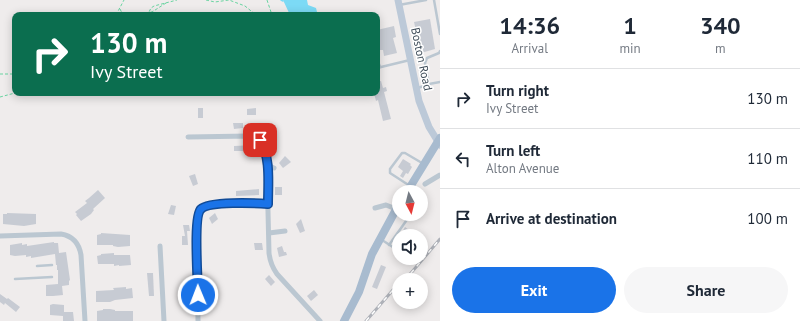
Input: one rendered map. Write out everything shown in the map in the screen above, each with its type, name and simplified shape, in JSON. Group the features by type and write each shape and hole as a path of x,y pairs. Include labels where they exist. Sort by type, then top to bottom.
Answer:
{"main road":[{"path":"411,185 439,142"},
{"path":"344,321 354,304 372,254 392,217"}],"street":[{"name":"Boston Road","path":"399,2 416,88 424,116 439,142"},
{"path":"188,137 248,136 260,140 265,150 267,165 269,233 268,254 272,268 320,321"},
{"path":"267,165 274,168"},
{"path":"425,184 440,175"},
{"path":"198,321 198,214 201,209 209,206 228,204 268,204"},
{"path":"375,208 386,205 392,206"},
{"path":"269,233 285,231"},
{"path":"0,236 61,234 73,238 80,249 85,321"},
{"path":"160,246 164,321"}],"lane":[{"path":"399,2 426,0"},
{"path":"434,0 440,34"},
{"path":"429,84 425,63 427,58 439,53 440,51"},
{"path":"380,67 410,60"},
{"path":"416,88 440,82"},
{"path":"404,185 390,173 390,170 396,160 402,153 405,153 424,164"},
{"path":"389,245 406,221"},
{"path":"380,239 392,247"},
{"path":"37,266 52,265"},
{"path":"15,279 52,276"}],"path":[{"path":"118,12 124,0"},
{"path":"150,12 149,10 154,6 177,0"},
{"path":"206,0 215,2 229,0 245,6 253,12"},
{"path":"267,0 271,12"},
{"path":"153,12 166,3"},
{"path":"119,8 121,12"},
{"path":"0,74 12,74"},
{"path":"0,97 12,94"}],"water":[{"path":"283,0 307,0 308,5 316,8 317,12 289,12"}],"building":[{"path":"430,19 435,49 421,53 414,22"},
{"path":"394,26 396,37 393,38 397,53 384,56 383,50 380,50 380,29"},
{"path":"380,81 383,88 386,87 387,91 384,92 391,119 383,121 378,100 376,101 375,96 380,96"},
{"path":"198,108 203,108 203,118 198,118"},
{"path":"256,108 256,115 247,115 247,109"},
{"path":"233,123 243,123 243,128 234,129"},
{"path":"257,145 258,151 234,151 234,146"},
{"path":"285,156 291,162 283,168 279,163"},
{"path":"403,159 411,164 410,165 412,167 408,174 406,173 403,178 400,176 403,171 398,167"},
{"path":"195,174 198,184 193,186 189,176"},
{"path":"275,187 282,187 282,195 275,195"},
{"path":"259,189 259,195 236,196 236,191"},
{"path":"98,190 105,198 93,209 94,210 91,214 81,221 75,212 87,203 85,201"},
{"path":"171,205 176,206 174,215 168,214"},
{"path":"215,213 218,219 212,224 209,218"},
{"path":"3,214 36,214 36,224 24,226 3,224"},
{"path":"301,219 305,231 300,233 296,224"},
{"path":"183,225 189,225 190,231 187,231 188,245 182,245 182,236 185,236"},
{"path":"101,233 130,235 130,246 118,247 113,245 97,245 97,235"},
{"path":"54,242 58,243 59,253 66,252 70,280 69,285 62,286 63,295 46,296 46,285 58,284 58,270 55,254 31,258 31,256 26,257 26,255 10,255 10,245 22,243 22,245 27,244 27,246"},
{"path":"254,243 262,243 263,250 255,250"},
{"path":"282,246 287,255 279,257 277,248"},
{"path":"114,253 114,255 130,255 131,265 114,266 114,264 98,264 97,256 101,254"},
{"path":"381,265 386,267 377,289 372,287"},
{"path":"147,273 153,273 154,296 149,296"},
{"path":"269,275 275,282 271,286 265,279"},
{"path":"126,287 126,289 132,288 133,298 110,302 96,302 96,291 114,290 113,288"},
{"path":"314,290 318,295 311,301 307,296"},
{"path":"191,291 191,302 187,303 186,292"},
{"path":"0,294 20,307 16,312 5,303 4,305 0,302"},
{"path":"50,305 64,305 64,312 73,312 74,321 63,321 63,316 50,315"},
{"path":"103,309 133,311 133,321 97,321 97,311"}],"railway":[{"path":"411,273 440,239"},
{"path":"366,321 392,291"}],"route":[{"path":"198,295 197,216 199,211 207,206 245,203 268,204 267,165 265,150 260,140"}]}
